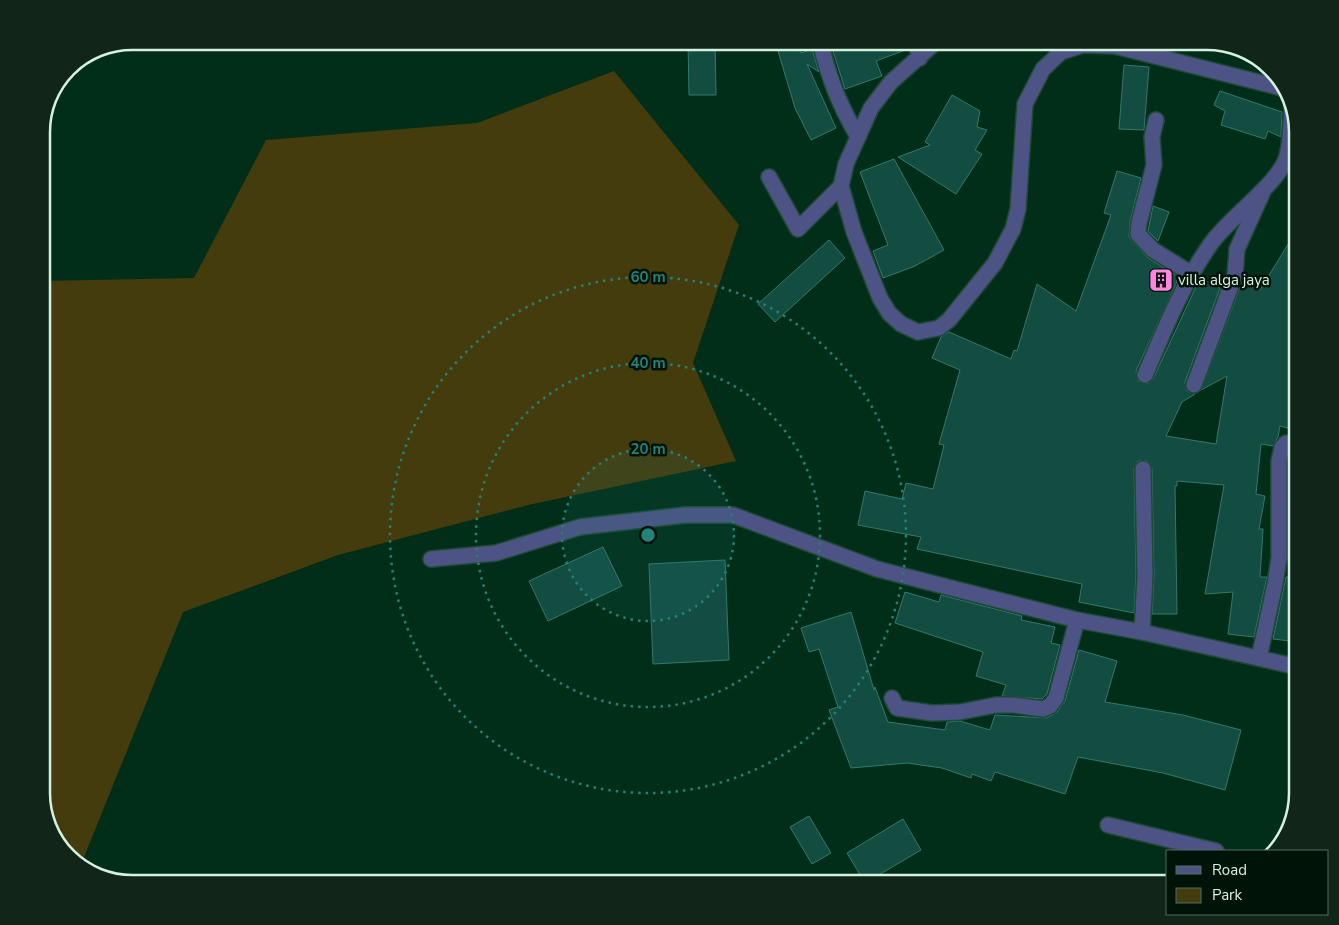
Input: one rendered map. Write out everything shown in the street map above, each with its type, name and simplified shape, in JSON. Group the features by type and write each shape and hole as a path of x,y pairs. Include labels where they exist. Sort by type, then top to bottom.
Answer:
{"street":[{"path":"822,50 829,80 858,137"},
{"path":"918,50 920,58"},
{"path":"928,50 891,82 871,108 846,164 841,186 854,232 880,298 889,313 901,324 918,332 939,328 965,303 995,263 1013,229 1018,209 1025,104 1043,69 1061,52 1067,50"},
{"path":"1142,50 1274,86"},
{"path":"1156,120 1152,137 1154,165 1139,223 1138,234 1153,250 1192,274"},
{"path":"1145,375 1192,274 1221,229 1279,172 1287,158 1289,137"},
{"path":"769,177 798,229 841,186"},
{"path":"1194,385 1236,275 1237,249 1266,185"},
{"path":"1259,658 1276,584 1279,461 1282,447 1286,443 1289,444"},
{"path":"1142,632 1145,576 1143,469"},
{"path":"430,559 496,553 580,527 685,515 733,515 877,569 1078,620 1142,632 1289,665"},
{"path":"892,698 897,708 932,713 960,712 996,705 1043,709 1050,706 1056,698 1078,620"},
{"path":"1108,825 1212,850"}],"green space":[{"path":"614,71 739,225 693,363 736,461 528,505 338,555 183,612 84,858 74,851 61,834 56,824 50,798 50,281 194,278 266,140 477,123"}],"building":[{"path":"688,50 715,50 716,95 689,95"},
{"path":"778,50 800,50 801,53 812,50 819,72 807,64 836,128 811,140 795,108"},
{"path":"833,50 905,50 876,61 882,76 845,89"},
{"path":"1124,65 1149,67 1144,130 1119,129"},
{"path":"1220,91 1282,112 1281,137 1268,131 1265,139 1221,125 1225,111 1214,105"},
{"path":"952,95 980,111 977,127 987,130 975,150 982,154 956,194 898,157 930,145 925,142"},
{"path":"894,159 944,250 915,266 883,278 873,251 888,245 860,172"},
{"path":"1117,171 1141,178 1130,221 1129,237 1148,258 1179,277 1136,371 1138,381 1147,384 1153,379 1200,278 1220,288 1185,382 1187,391 1195,394 1182,402 1166,436 1216,444 1227,376 1201,390 1242,282 1260,290 1289,243 1289,428 1280,426 1278,437 1273,446 1261,444 1256,494 1265,496 1259,529 1263,529 1260,577 1267,577 1254,637 1228,634 1233,592 1205,594 1224,485 1177,481 1177,486 1175,486 1177,614 1152,614 1154,576 1152,469 1147,461 1138,461 1134,469 1136,576 1134,613 1079,602 1082,584 917,549 921,537 858,525 865,491 902,499 906,483 933,489 944,445 939,444 960,370 932,358 941,337 949,332 1011,359 1014,350 1017,351 1037,284 1076,311 1111,215 1104,213"},
{"path":"1153,206 1169,212 1158,241 1148,231"},
{"path":"829,240 845,258 775,322 758,304"},
{"path":"603,547 622,586 548,621 529,581"},
{"path":"725,560 729,660 653,664 649,564"},
{"path":"1286,577 1289,577 1289,641 1273,639"},
{"path":"905,592 939,602 941,595 1022,616 1021,620 1055,627 1051,643 1060,645 1047,694 1042,699 1002,696 1006,685 976,676 983,652 895,623"},
{"path":"851,612 874,690 875,687 888,722 945,730 947,722 960,721 990,730 995,715 1047,718 1057,712 1065,701 1079,650 1117,661 1105,702 1183,715 1241,730 1225,790 1163,773 1078,757 1065,794 995,772 991,781 972,774 971,778 942,768 907,763 851,768 829,710 838,707 819,649 809,652 801,628"},
{"path":"809,816 831,853 812,864 790,827"},
{"path":"903,819 921,850 879,875 860,875 847,853"}],"place":[{"name":"villa alga jaya","path":"1161,280"}]}
